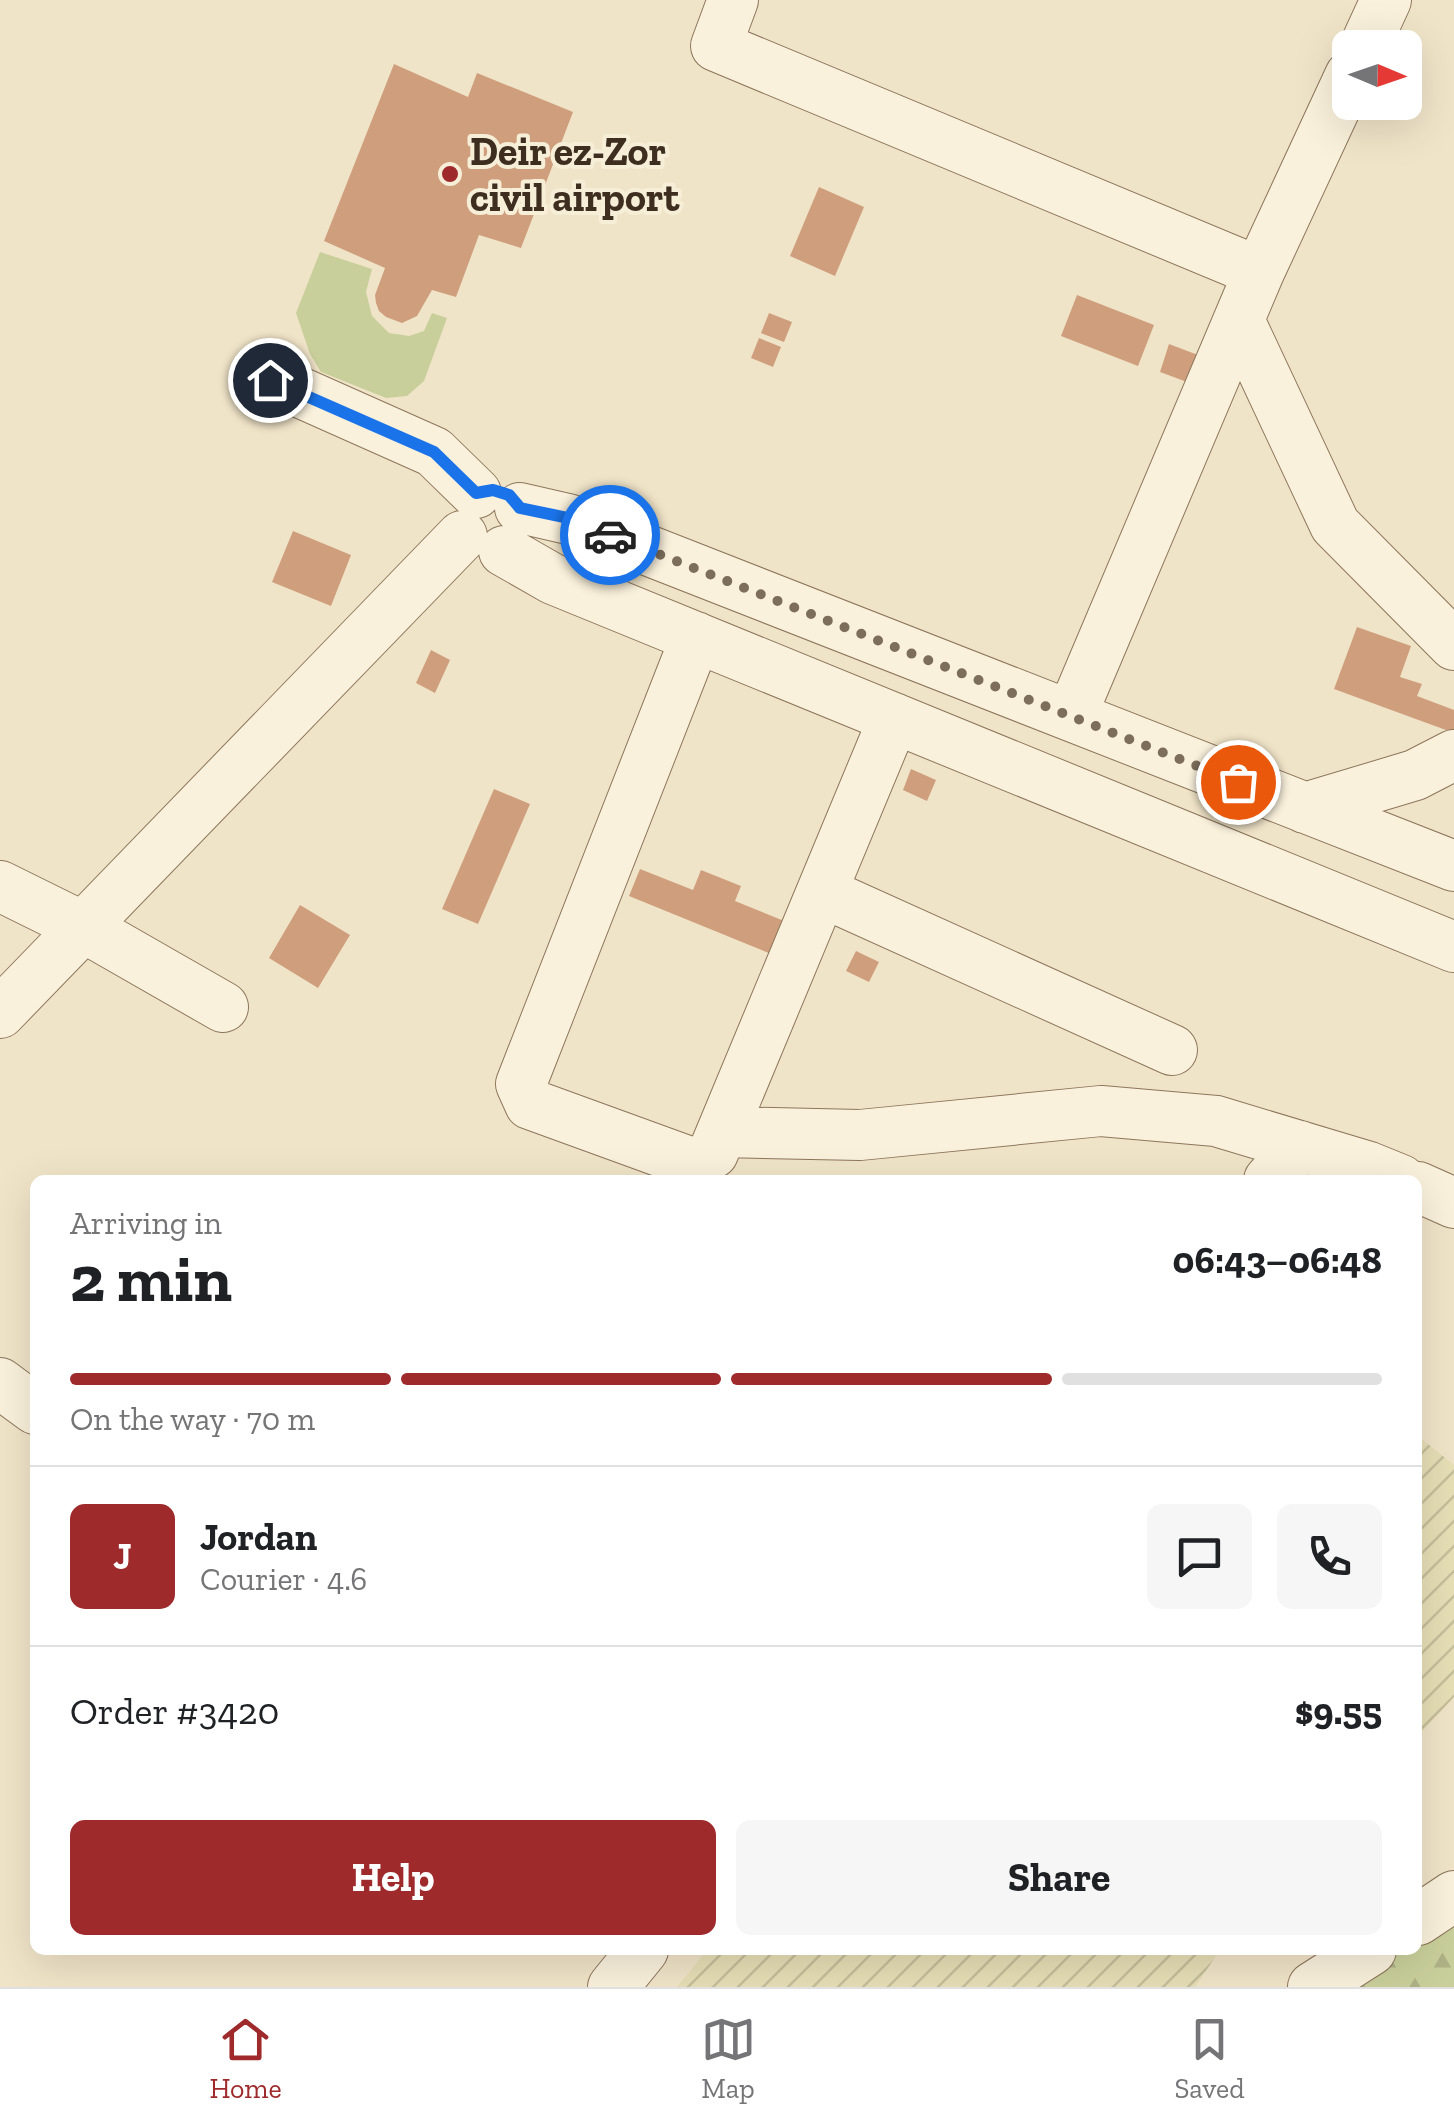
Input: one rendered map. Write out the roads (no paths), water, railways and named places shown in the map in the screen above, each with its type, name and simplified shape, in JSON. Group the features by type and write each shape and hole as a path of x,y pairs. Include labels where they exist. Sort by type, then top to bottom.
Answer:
{"lane":[{"path":"733,0 716,46 1259,272"},
{"path":"1372,30 1386,0"},
{"path":"1071,716 1259,272 1332,115"},
{"path":"1239,320 1335,526 1454,645"},
{"path":"270,380 434,452 490,522 553,578 1454,947"},
{"path":"0,1013 490,522 568,518 1454,866"},
{"path":"696,638 521,1084 530,1104 695,1164 713,1153 894,718"},
{"path":"1305,808 1416,775 1454,755"},
{"path":"0,886 84,928 222,1007"},
{"path":"822,892 1172,1050"},
{"path":"722,1132 860,1134 1102,1111 1216,1121 1284,1163 1370,1166 1390,1175"},
{"path":"1422,1189 1454,1203"},
{"path":"0,1382 30,1405"},
{"path":"1422,1917 1454,1896"},
{"path":"613,1987 638,1955"},
{"path":"1314,1987 1363,1955"}],"place":[{"name":"Deir ez-Zor civil airport","path":"450,174"}]}
